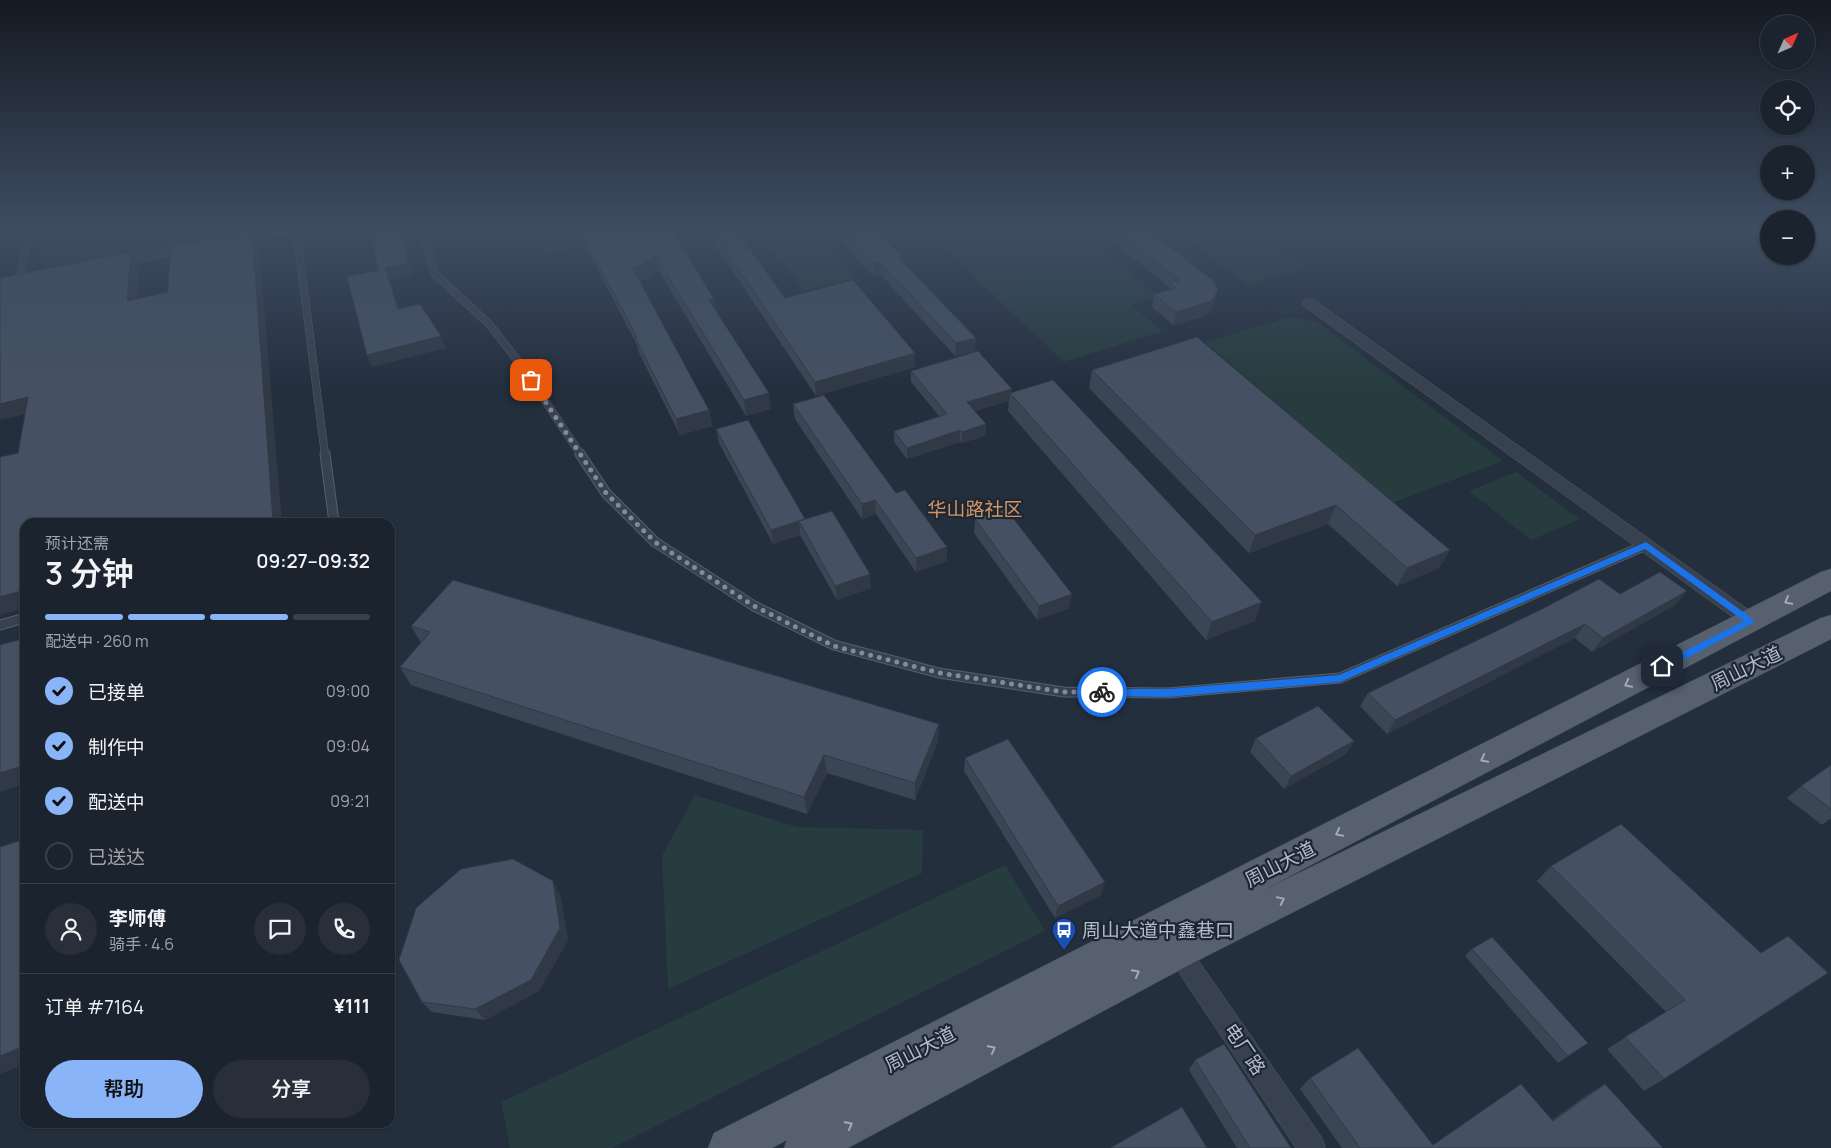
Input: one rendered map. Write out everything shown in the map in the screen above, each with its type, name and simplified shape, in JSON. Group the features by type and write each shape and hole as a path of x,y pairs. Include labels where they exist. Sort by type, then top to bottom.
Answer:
{"main road":[{"name":"周山大道","path":"729,1148 1831,579"},
{"name":"周山大道","path":"806,1148 1178,951 1831,626"}],"street":[{"path":"1309,303 1750,621"},
{"name":"电厂路","path":"1178,951 1312,1148"}],"lane":[{"path":"9,284 28,281"},
{"path":"303,281 333,518"},
{"path":"442,281 489,324 522,366 606,493 655,542 754,606 834,646 940,673 1064,692 1168,693 1340,678 1646,545"},
{"path":"0,625 20,619"}],"green space":[{"path":"796,281 846,281 805,291"},
{"path":"978,281 1140,281 1159,296 1131,305 1163,331 1064,362"},
{"path":"1243,281 1264,281 1249,285"},
{"path":"1290,317 1317,322 1503,461 1392,503 1205,342"},
{"path":"1516,472 1580,519 1531,540 1469,491"},
{"path":"695,795 797,827 923,830 922,873 668,989 662,856"},
{"path":"1005,865 1045,931 612,1148 510,1148 501,1102"}],"building":[{"path":"0,281 129,281 127,301 168,292 169,281 256,281 273,518 20,518 20,591 0,597 0,457 18,453 28,397 0,404"},
{"path":"348,281 389,281 398,309 420,304 441,336 367,355"},
{"path":"607,281 639,281 709,410 676,419 635,337 637,337"},
{"path":"671,281 703,281 714,299 709,300 769,393 744,400"},
{"path":"746,281 772,281 785,298 853,281 915,353 815,382"},
{"path":"897,281 921,281 976,338 956,343"},
{"path":"1178,281 1213,281 1218,290 1213,299 1208,302 1176,312 1154,294 1176,288 1170,283"},
{"path":"1197,337 1450,550 1407,568 1336,505 1255,535 1092,370"},
{"path":"978,351 1012,389 967,402 986,424 962,432 960,430 907,448 894,431 947,414 911,371"},
{"path":"1053,380 1262,602 1212,622 1010,393"},
{"path":"824,395 896,493 905,490 947,547 916,558 875,500 862,504 793,404"},
{"path":"748,420 805,519 771,530 716,429"},
{"path":"1006,509 1072,594 1039,606 975,519"},
{"path":"832,511 870,574 835,586 799,521"},
{"path":"1660,572 1687,591 1603,638 1585,624 1395,720 1368,693 1544,608 1599,579 1620,594"},
{"path":"453,580 939,724 915,783 824,755 804,797 400,667 430,632 411,626"},
{"path":"20,639 20,767 0,773 0,645"},
{"path":"1318,706 1354,741 1291,776 1256,738"},
{"path":"1008,739 1105,882 1058,906 965,758"},
{"path":"1831,765 1831,809 1801,786"},
{"path":"1621,824 1761,953 1788,936 1828,973 1664,1079 1625,1037 1685,1000 1551,866"},
{"path":"20,841 20,1048 0,1056 0,847"},
{"path":"513,859 553,881 560,928 531,980 475,1009 422,1002 399,960 416,908 461,869"},
{"path":"1492,937 1588,1043 1568,1056 1472,949"},
{"path":"1224,1044 1291,1148 1250,1148 1195,1060"},
{"path":"1358,1048 1433,1145 1521,1084 1553,1121 1605,1084 1663,1148 1360,1148 1310,1078"},
{"path":"1182,1107 1207,1148 1110,1148"}],"way so far":[{"path":"531,380 606,493 655,542 754,606 834,646 940,673 1064,692 1102,692"}],"place":[{"name":"周山大道中鑫巷口","path":"1064,951"}],"district":[{"name":"华山路社区","path":"975,509"}],"route":[{"path":"1102,692 1168,693 1340,678 1646,545 1750,621 1662,666"}]}
